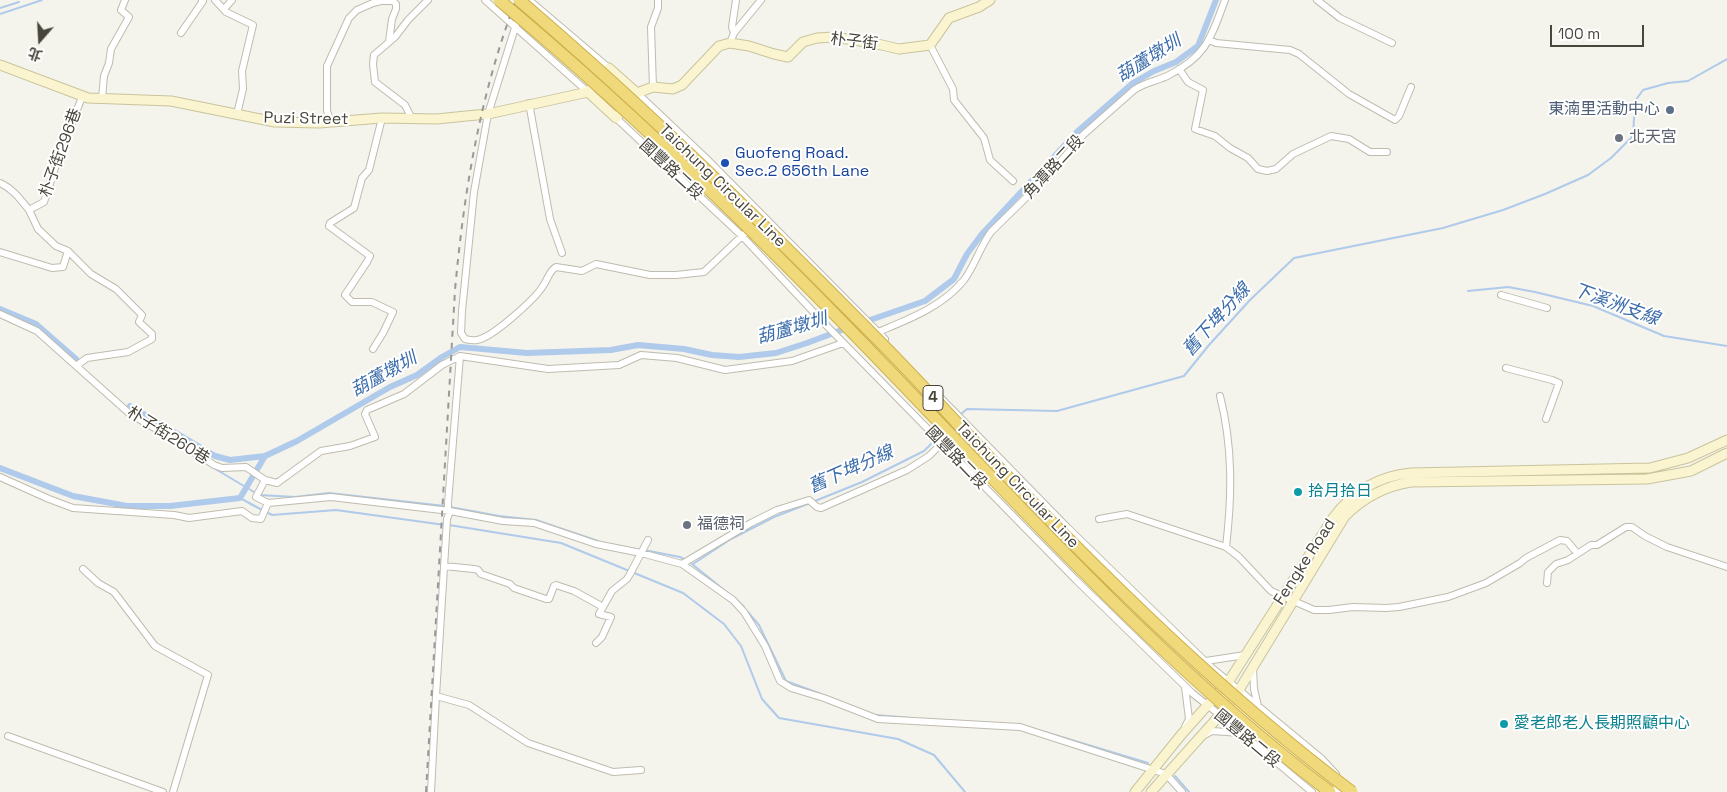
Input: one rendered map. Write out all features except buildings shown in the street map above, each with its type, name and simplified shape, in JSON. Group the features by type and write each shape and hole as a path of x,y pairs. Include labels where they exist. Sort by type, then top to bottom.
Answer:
{"highway":[{"name":"Taichung Circular Line","path":"499,0 604,92 727,208 926,409 1085,574 1198,681 1330,792"},
{"name":"Taichung Circular Line","path":"519,0 662,127 748,210 838,299 1019,488 1206,672 1352,792"}],"street":[{"path":"102,98 104,76 109,63 111,49 129,17 121,10 125,0"},
{"path":"181,33 202,0"},
{"path":"215,0 226,12 253,25 242,71 243,89 237,114"},
{"path":"224,9 232,0"},
{"path":"412,119 405,105 375,82 374,55 389,42 428,0"},
{"path":"485,0 588,92 608,68"},
{"path":"637,93 527,0 515,26 488,114 473,201 462,311 461,333 465,339 478,340 494,332 525,306 543,287 552,270 556,267 582,271 596,264 650,275 704,272 764,216"},
{"path":"653,87 651,27 658,8 658,0"},
{"path":"734,34 732,27 736,0"},
{"path":"616,118 637,93 653,87 673,89 682,85 719,46 730,43 734,34 761,0"},
{"path":"990,0 949,18 930,45 953,89 954,100 984,138 990,160 1012,181"},
{"name":"角潭路二段","path":"878,332 934,307 963,281 991,232 1050,174 1083,135 1138,87 1165,77 1197,56 1209,40 1225,0"},
{"path":"1317,0 1340,18 1392,43"},
{"path":"331,122 327,111 327,66 349,18 357,10 381,1 393,2 396,4 396,9 392,19 389,42"},
{"name":"朴子街","path":"730,43 749,46 788,57 803,42 817,38 834,37 898,49 930,45"},
{"path":"1209,40 1223,44 1290,50 1299,54 1349,94 1395,120 1399,116 1411,87"},
{"name":"Puzi Street","path":"0,66 48,82 82,97 171,101 275,122 331,122 382,118 437,119 488,114 529,103 588,92"},
{"path":"1178,70 1188,82 1203,90 1195,129 1215,136 1230,148 1248,158 1258,169 1267,172 1272,171 1293,154 1331,136 1349,139 1370,152 1387,152"},
{"name":"國豐路二段","path":"588,92 742,236 942,444 1185,687 1312,792"},
{"name":"國豐路二段","path":"637,93 764,216 1068,528 1206,661 1321,758 1338,776 1359,792"},
{"name":"朴子街296巷","path":"68,251 56,246 38,230 29,210 44,202 82,97"},
{"path":"529,103 550,219 562,253"},
{"path":"373,349 393,312 372,302 352,302 345,295 370,256 329,226 330,223 354,208 362,178 369,170 382,118"},
{"path":"0,183 18,196 29,210"},
{"path":"0,252 52,268 63,267 68,251 91,274 116,289 142,315 139,322 152,334 152,338 128,352 87,358 76,366"},
{"path":"1501,295 1547,308"},
{"name":"朴子街260巷","path":"0,314 37,331 130,414 189,448 214,465 222,468 246,467 265,480"},
{"path":"843,342 792,361 725,370 677,358 641,355 619,365 548,370 460,356 442,365 404,394 367,410 365,414 375,437 350,446 321,451 277,483 265,480 256,497 268,503 331,497 449,507 503,521 534,523 596,544 682,564 733,600 744,612 765,646 780,681 791,688 824,698 878,719 1020,728 1166,774 1182,792"},
{"path":"431,792 444,566 460,356"},
{"path":"1506,368 1558,383 1546,419"},
{"path":"1220,396 1226,419 1230,460 1231,506 1226,547"},
{"path":"682,564 751,523 777,510 809,500 817,508 822,508 907,470 929,456 963,421"},
{"name":"Fengke Road","path":"1135,792 1181,735 1229,681 1339,510 1359,491 1384,478 1411,473 1650,468 1688,458 1727,440"},
{"name":"Fengke Road","path":"1151,792 1220,715 1239,690 1345,516 1365,499 1387,488 1411,482 1647,479 1692,471 1727,452"},
{"path":"0,477 49,500 73,508 174,515 189,518 242,511 256,520 263,517 268,503"},
{"path":"1098,519 1127,514 1226,547 1239,557 1271,591 1314,610 1329,610 1353,606 1386,608 1406,606 1448,597 1486,583 1526,558 1560,540 1568,541 1577,553"},
{"path":"1547,583 1548,572 1556,564 1568,560 1590,545 1597,545 1626,527 1632,527 1668,548 1727,567"},
{"path":"596,643 602,637 611,618 599,614 612,591 627,579 648,540"},
{"path":"444,566 478,570 481,574 510,584 514,588 549,599 556,585 574,590 603,607"},
{"path":"83,569 98,583 114,592 155,646 208,675 173,792"},
{"path":"1206,661 1245,655"},
{"path":"1253,667 1254,689 1258,706"},
{"path":"1181,735 1189,719 1185,687"},
{"path":"1219,692 1339,792"},
{"path":"436,696 469,705 528,743 613,772 641,770"},
{"path":"1196,740 1212,731 1241,733"},
{"path":"8,736 163,792"}],"waterway":[{"path":"0,14 42,0"},
{"name":"葫蘆墩圳","path":"130,406 215,456 230,460 265,456 297,441 390,387 417,375 460,347 527,353 611,350 638,345 739,357 776,353 925,301 954,279 967,254 982,234 1078,131 1133,83 1154,71 1176,62 1198,46 1216,0"},
{"path":"0,8 19,2"},
{"name":"舊下埤分線","path":"961,414 967,409 1057,411 1184,376 1250,300 1294,258 1443,228 1503,210 1588,175 1611,158 1633,136 1635,101 1643,90 1668,83 1688,81 1727,59"},
{"name":"下溪洲支線","path":"1468,291 1508,287 1535,292 1593,306 1664,336 1727,346"},
{"path":"0,309 36,324 76,359"},
{"name":"舊下埤分線","path":"815,501 862,482 924,451 943,432"},
{"path":"185,449 259,495 295,497 329,493 445,506"},
{"path":"0,468 73,496 127,506 170,506 240,498 265,456"},
{"path":"240,498 262,510"},
{"name":"舊下埤分線","path":"693,564 731,539 774,517 810,503"},
{"path":"450,507 499,516 536,520 598,541"},
{"path":"266,512 272,515 336,510 445,525"},
{"path":"449,525 561,543 683,593 724,624 741,646 762,699 779,718 898,739 934,755 965,792"},
{"path":"644,550 680,557 686,560"},
{"path":"692,564 729,594"},
{"path":"737,600 744,607"},
{"path":"747,611 759,625 786,681 821,694"},
{"path":"876,715 911,718"},
{"path":"1045,732 1148,763"},
{"path":"1175,776 1189,792"}],"railway":[{"path":"426,792 455,290 463,216 483,107 503,35 516,0"}],"place":[{"name":"東湳里活動中心","path":"1670,110"},
{"name":"北天宮","path":"1619,138"},
{"name":"Guofeng Road. Sec.2 656th Lane","path":"725,163"},
{"name":"拾月拾日","path":"1298,492"},
{"name":"福德祠","path":"687,525"},
{"name":"愛老郎老人長期照顧中心","path":"1504,724"}]}
